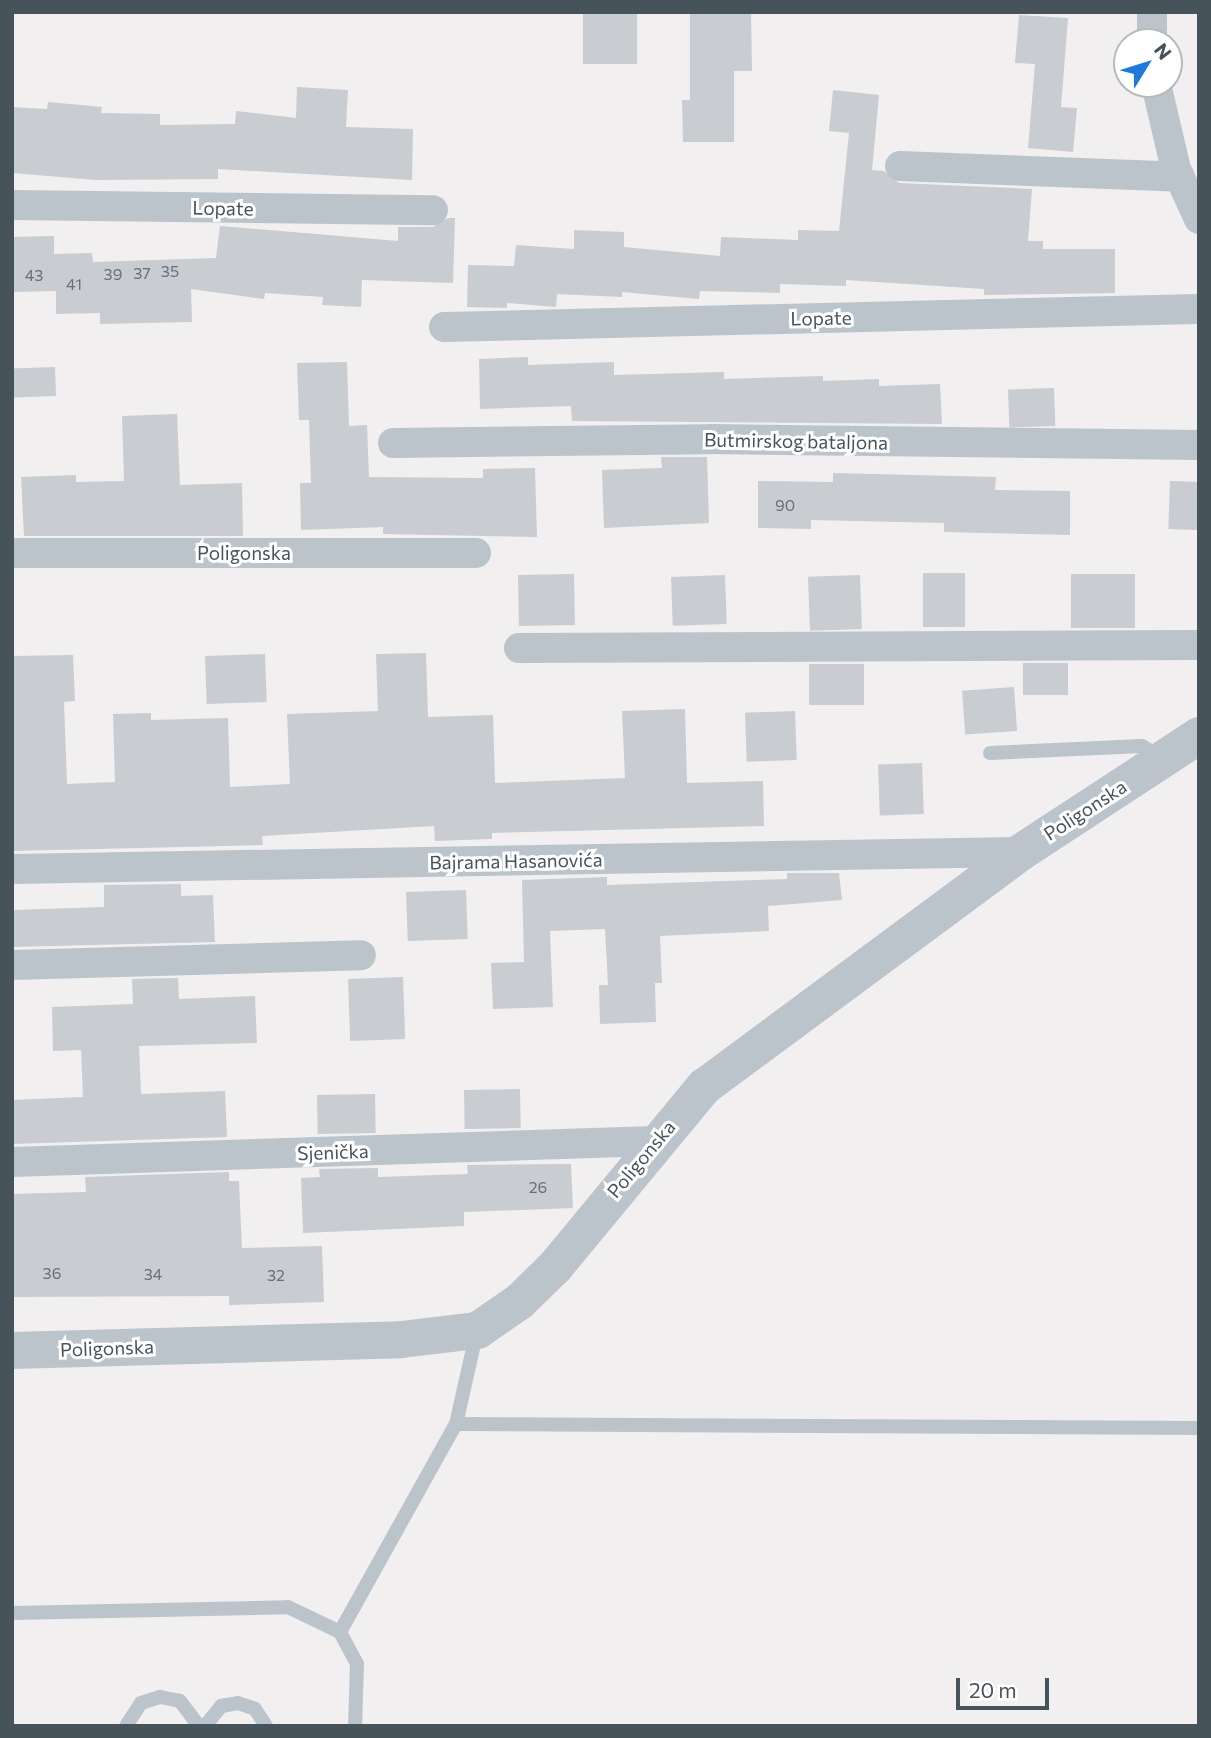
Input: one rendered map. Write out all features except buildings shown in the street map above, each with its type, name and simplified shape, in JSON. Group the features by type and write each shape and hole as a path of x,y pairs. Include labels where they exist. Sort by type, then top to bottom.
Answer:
{"street":[{"path":"1160,98 1180,177 1199,219"},
{"path":"900,166 1180,177"},
{"name":"Lopate","path":"12,205 433,210"},
{"name":"Lopate","path":"444,327 1199,309"},
{"name":"Butmirskog bataljona","path":"393,443 710,439 1199,444"},
{"name":"Poligonska","path":"12,553 476,553"},
{"path":"519,648 1199,645"},
{"name":"Poligonska","path":"12,1350 401,1339 477,1330 519,1301 554,1267 654,1141 704,1086 1020,852 1199,735"},
{"name":"Bajrama Hasanovića","path":"12,869 1020,852"},
{"path":"12,965 361,955"},
{"name":"Sjenička","path":"12,1161 654,1141"}],"lane":[{"path":"990,753 1142,746 1163,758"},
{"path":"340,1632 456,1424 477,1330"},
{"path":"456,1424 1199,1428"},
{"path":"12,1613 288,1607 340,1632 357,1664 355,1726"},
{"path":"126,1726 141,1703 160,1697 180,1700 199,1726"},
{"path":"205,1726 221,1706 238,1703 255,1709 266,1726"}]}
